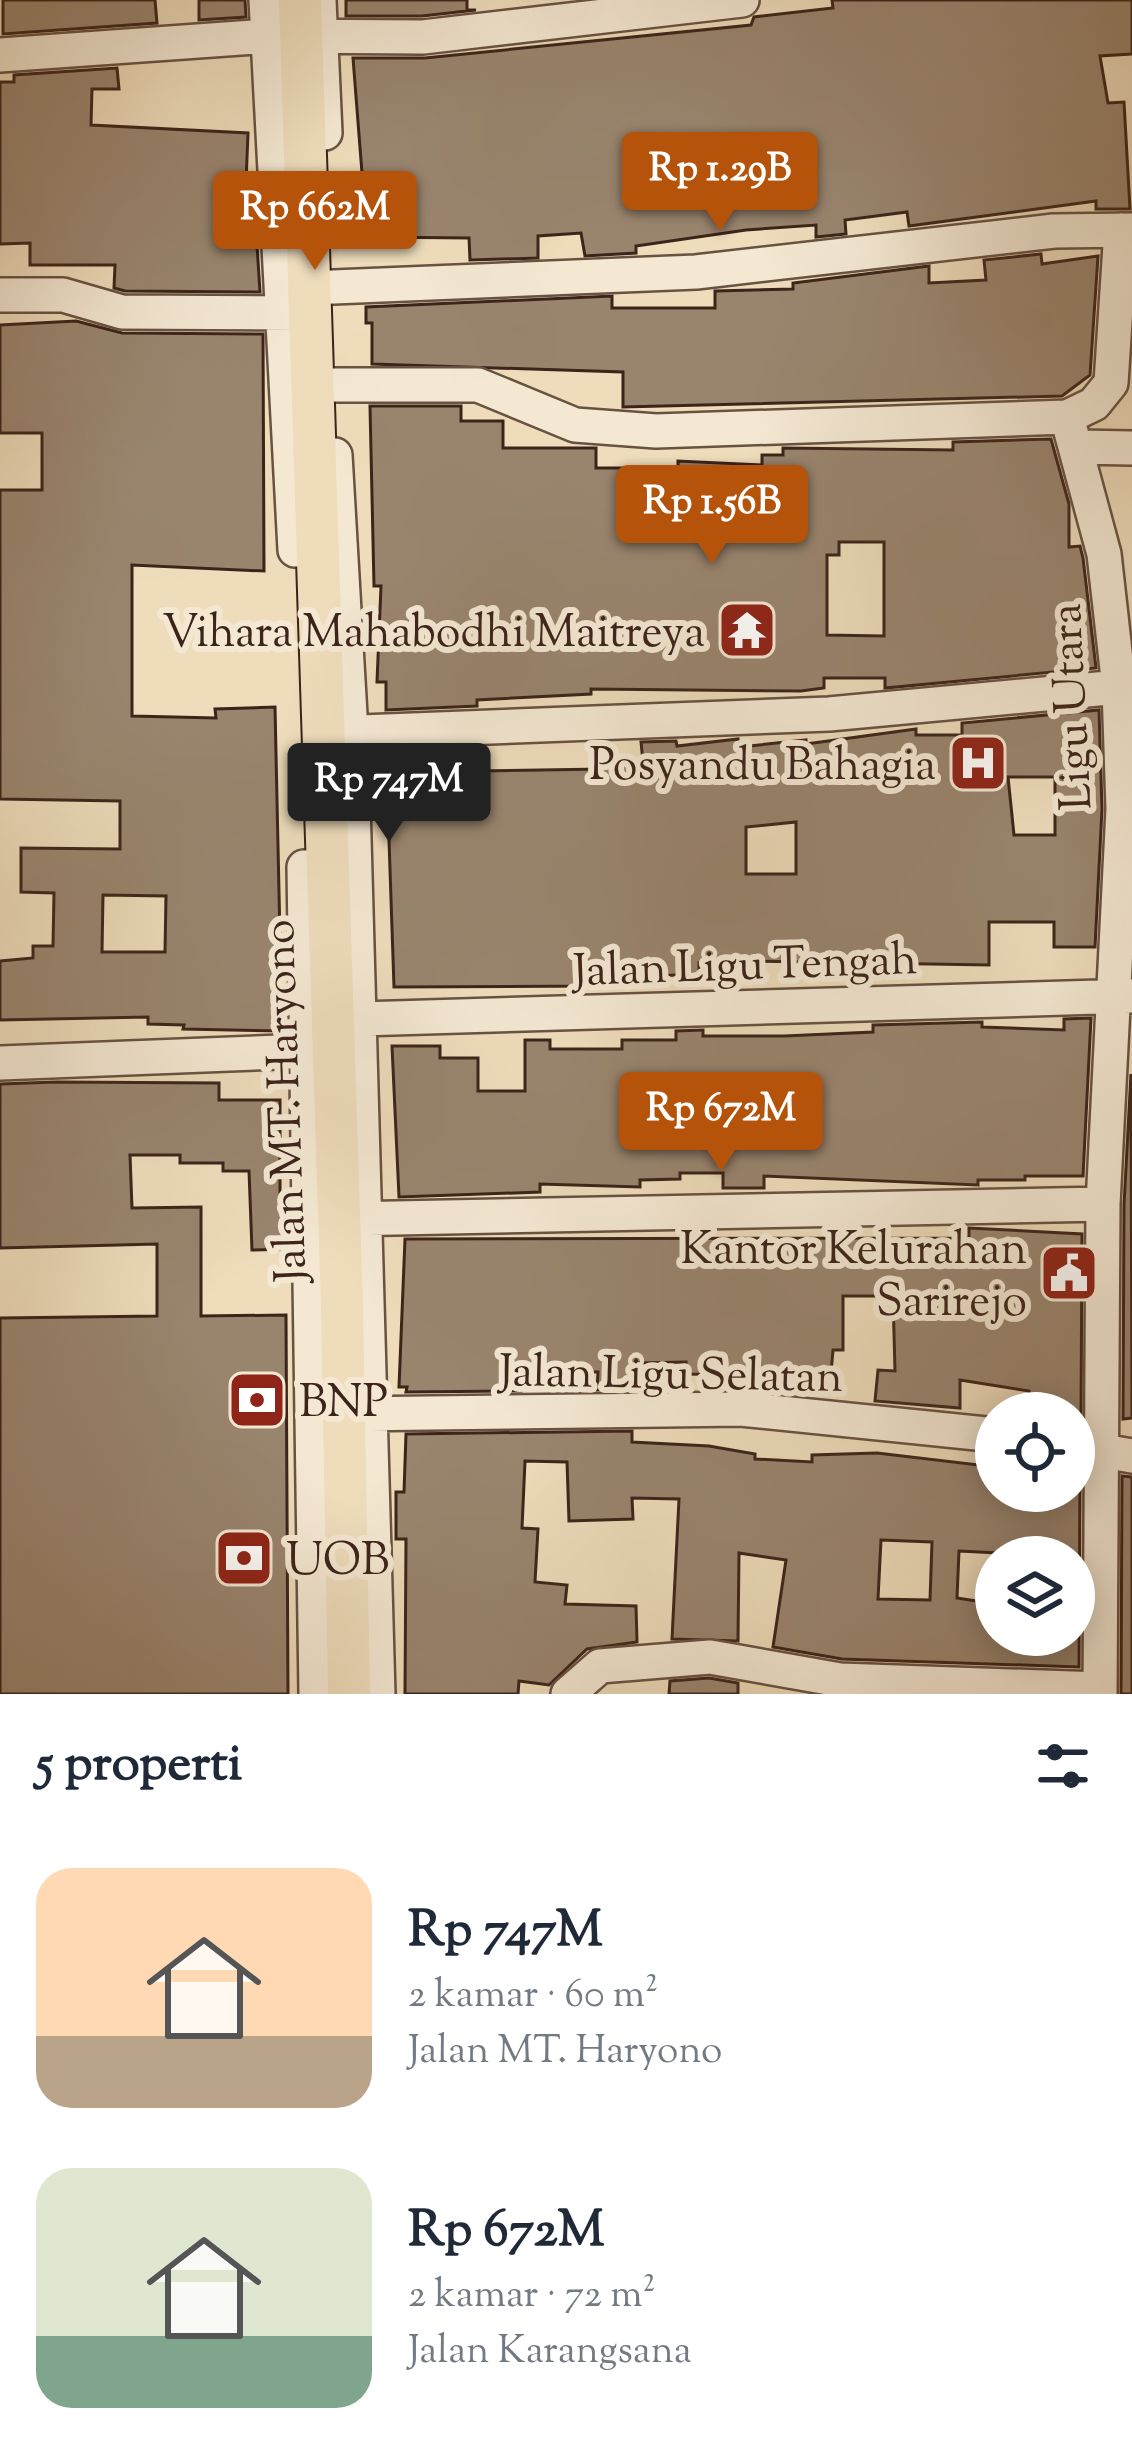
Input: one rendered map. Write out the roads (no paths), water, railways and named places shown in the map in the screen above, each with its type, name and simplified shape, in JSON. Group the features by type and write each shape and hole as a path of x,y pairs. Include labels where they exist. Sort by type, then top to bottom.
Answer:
{"main road":[{"name":"Jalan MT. Haryono","path":"298,29 293,246 321,385 305,549 332,645 323,715 332,1034 324,1128 352,1219 357,1486 349,1694"}],"street":[{"path":"266,0 298,29"},
{"path":"305,549 307,300 298,29 320,0"},
{"path":"0,55 298,29 423,38 742,0"},
{"path":"0,295 63,295 122,312 696,272 1054,231 1126,230 1111,383 1072,432"},
{"path":"332,645 321,385 478,385 575,425 656,431 1072,432 1132,448"},
{"name":"Ligu Utara","path":"1072,432 1118,553 1119,687 1127,808 1125,996 1103,1204 1118,1280 1103,1451 1100,1692"},
{"path":"323,715 830,714 1119,687"},
{"name":"Jalan Ligu Tengah","path":"0,1063 332,1034 1125,996"},
{"path":"332,1034 352,1219 1103,1204"},
{"path":"316,1694 324,1128"},
{"name":"Jalan Ligu Selatan","path":"356,1413 741,1409 975,1434"},
{"path":"357,1486 378,1694"},
{"path":"568,1694 600,1666 710,1658 840,1680 1100,1692"}],"place":[{"name":"Vihara Mahabodhi Maitreya","path":"747,630"},
{"name":"Posyandu Bahagia","path":"978,763"},
{"name":"Kantor Kelurahan Sarirejo","path":"1069,1273"},
{"name":"BNP","path":"257,1400"},
{"name":"UOB","path":"244,1558"}]}
